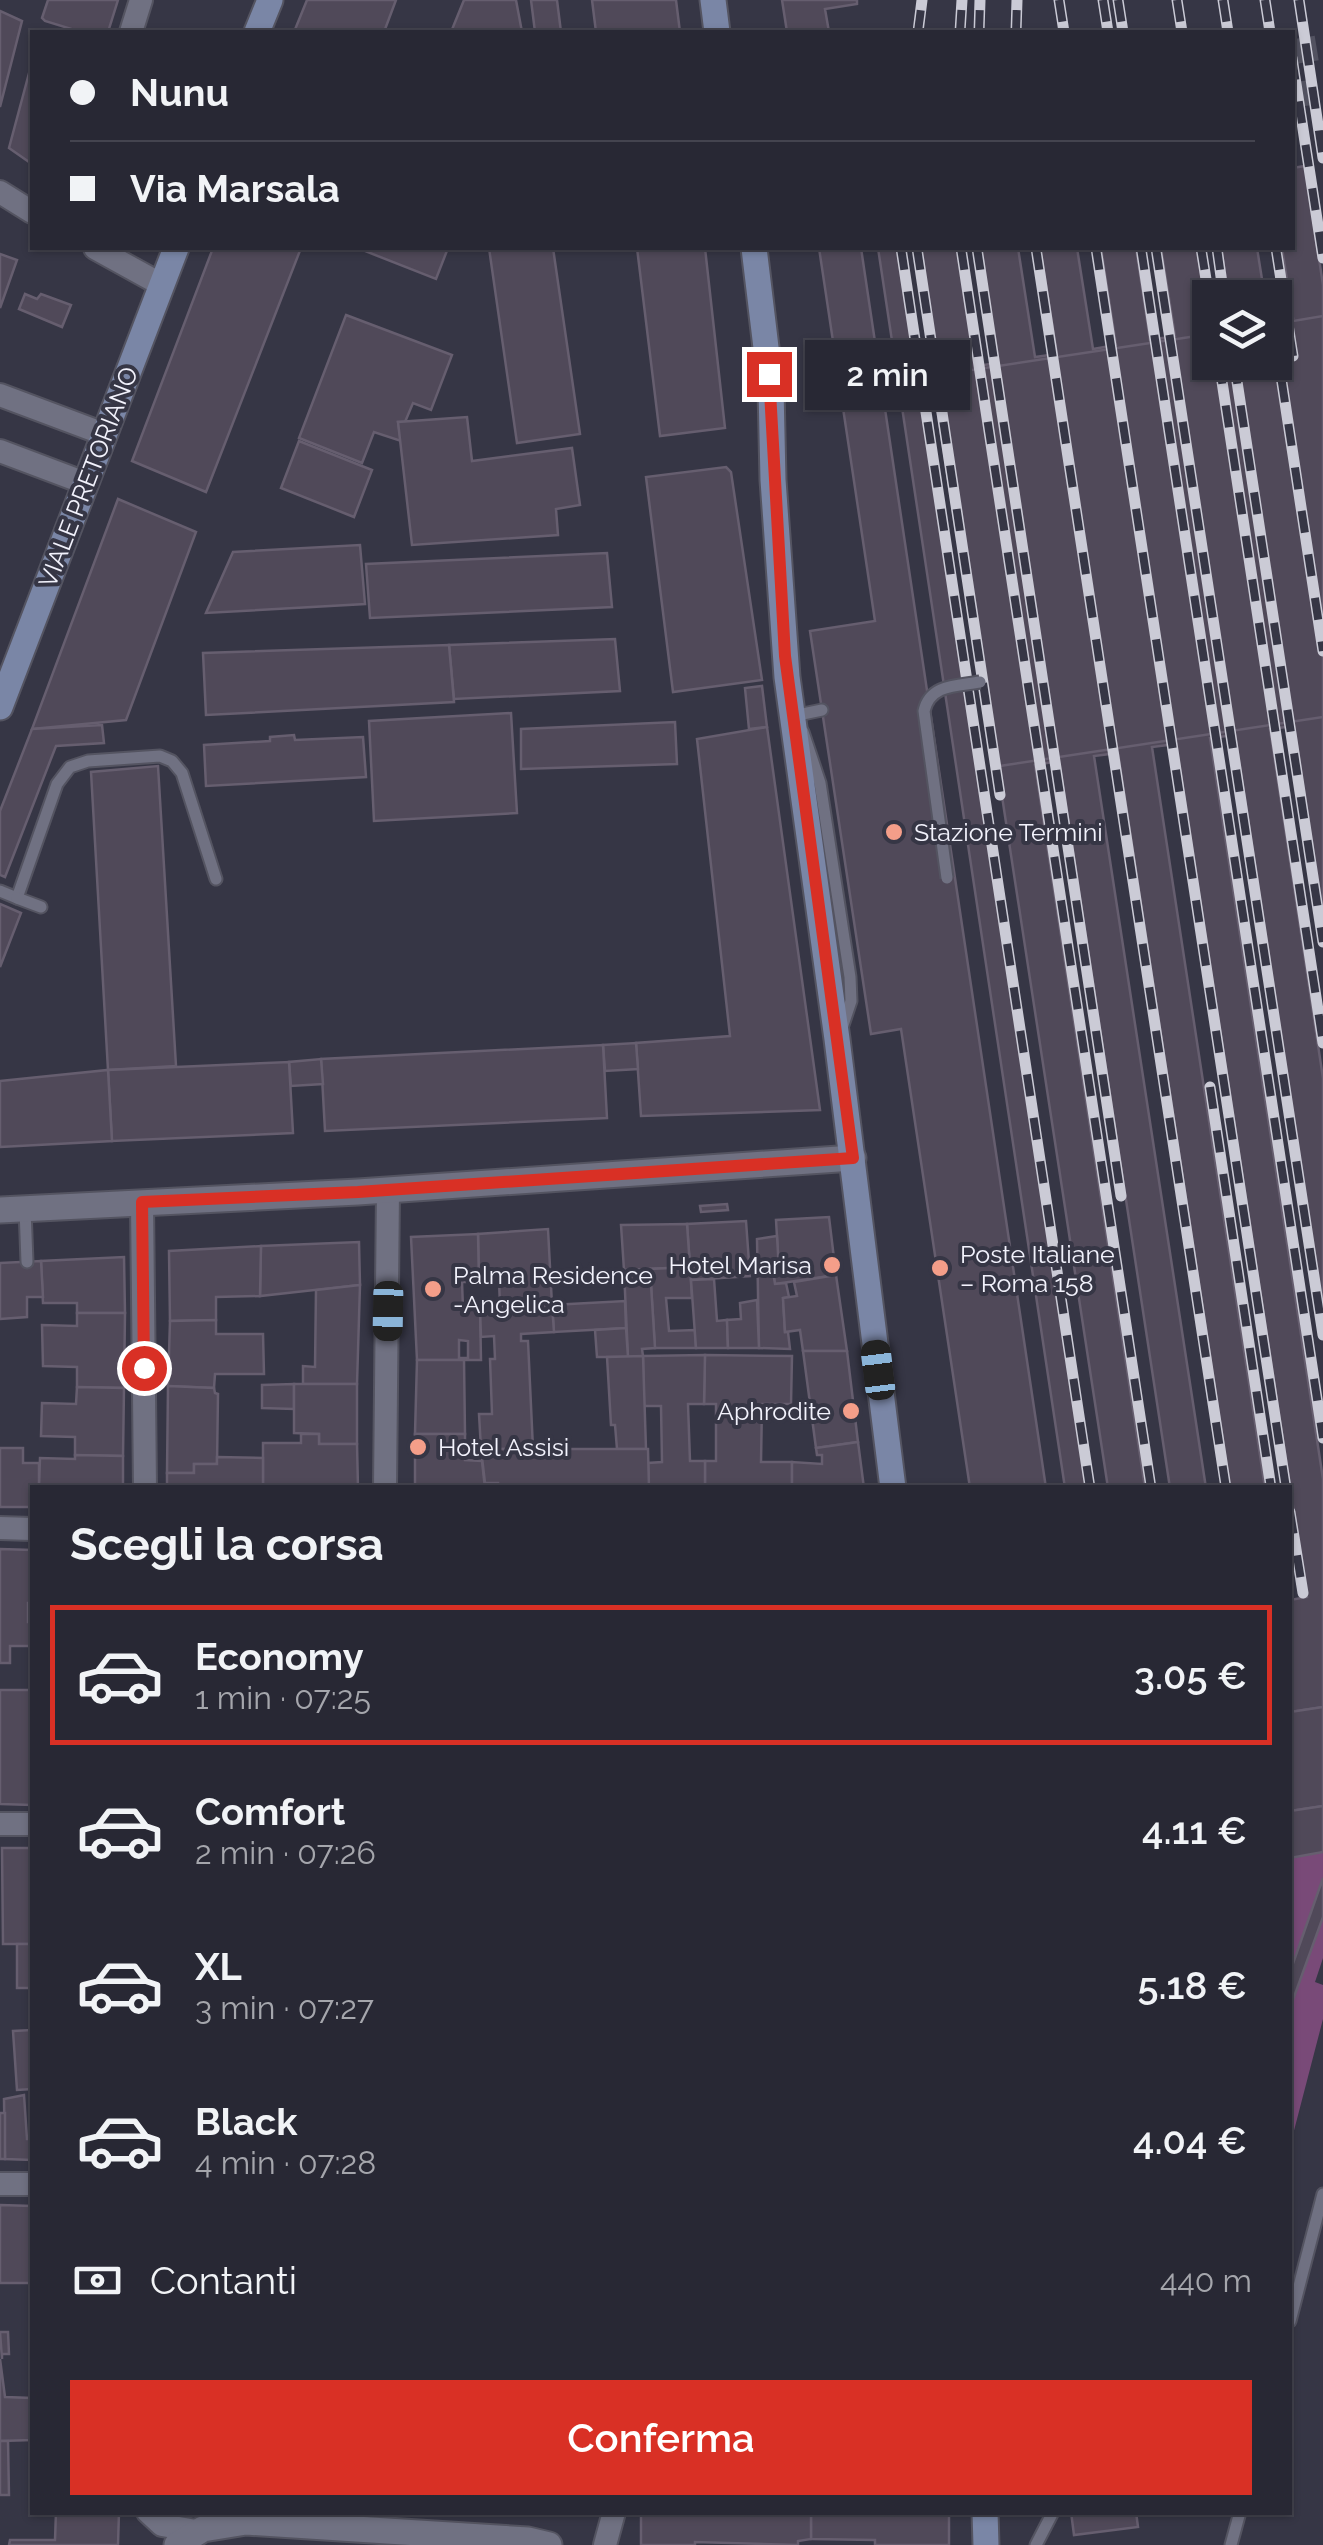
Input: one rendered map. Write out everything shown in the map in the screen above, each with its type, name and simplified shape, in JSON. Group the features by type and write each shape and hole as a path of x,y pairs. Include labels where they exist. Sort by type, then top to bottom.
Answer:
{"main road":[{"path":"259,30 270,0"},
{"path":"713,0 717,30"},
{"name":"VIALE PRETORIANO","path":"0,707 175,250"},
{"path":"754,250 769,374 783,633 893,1485"}],"street":[{"path":"131,30 141,0"},
{"path":"0,192 30,211"},
{"path":"98,250 162,285"},
{"path":"0,395 104,434"},
{"path":"0,451 86,483"},
{"path":"12,1210 388,1190 853,1158"},
{"path":"386,1485 388,1190"},
{"path":"142,1202 145,1485"},
{"path":"0,1528 30,1529"},
{"path":"0,1824 30,1824"},
{"path":"0,2184 30,2184"},
{"path":"152,2515 187,2538 246,2522 381,2520 549,2545"},
{"path":"605,2545 613,2515"}],"lane":[{"path":"947,878 924,711 928,698 939,690 980,682"},
{"path":"793,716 822,710"},
{"path":"17,898 57,784 70,767 88,761 154,756 172,761 184,778 216,879"},
{"path":"0,891 41,907"},
{"path":"12,1210 27,1262"},
{"path":"1292,2313 1323,2194"},
{"path":"1036,2545 1052,2515"},
{"path":"1231,2545 1239,2515"}],"shaded area":[{"path":"1323,1852 1323,1958 1315,1982 1323,1985 1323,2019 1292,2138 1292,1857"}],"building":[{"path":"48,0 118,0 109,30 74,30 42,18"},
{"path":"307,0 396,0 385,30 295,30"},
{"path":"464,0 516,0 522,30 452,30"},
{"path":"531,0 557,0 561,30 535,30"},
{"path":"592,0 676,0 680,30 596,30"},
{"path":"782,0 857,0 857,4 825,9 829,30 787,30"},
{"path":"0,11 22,21 0,107"},
{"path":"30,69 30,163 9,148"},
{"path":"1305,166 1323,285 1323,919 1294,726 1270,729 1323,1078 1323,1311 1235,735 1210,738 1323,1479 1323,1707 1292,1712 1292,1600 1307,1597 1176,744 1152,747 1265,1485 1230,1485 1118,753 1094,756 1206,1485 1170,1485 1059,761 1035,765 1145,1485 1108,1485 918,250 959,250 977,366 997,363 980,250 1018,250 1035,357 1057,354 1040,250 1077,250 1093,349 1116,345 1101,250 1136,250 1150,340 1175,336 1161,250 1197,250 1202,280 1192,280 1192,380 1292,380 1292,280 1287,280 1282,250 1295,250 1295,168"},
{"path":"212,250 300,250 206,492 132,461"},
{"path":"366,250 447,250 436,279"},
{"path":"489,250 553,250 580,434 517,443"},
{"path":"637,250 705,250 725,428 660,436"},
{"name":"Stazione Termini","path":"819,250 861,250 1046,1485 970,1485 901,1029 871,1034 810,631 875,621"},
{"path":"878,250 897,250 1087,1485 1065,1485"},
{"path":"1221,250 1257,250 1262,280 1226,280"},
{"path":"0,254 17,260 0,308"},
{"path":"25,294 37,299 41,294 71,305 62,327 19,309"},
{"path":"346,315 452,355 431,410 413,403 405,422 398,422 401,441 374,432 362,463 299,438"},
{"path":"1323,316 1323,717 993,767 932,376 1192,337 1192,380 1292,380 1292,321"},
{"path":"467,417 472,461 572,448 580,505 556,509 558,535 412,545 398,422"},
{"path":"299,441 372,470 354,517 281,488"},
{"path":"726,467 731,472 762,680 673,692 646,477"},
{"path":"118,499 196,532 126,720 32,729"},
{"path":"360,545 365,604 206,613 233,552"},
{"path":"607,553 612,607 370,618 366,564"},
{"path":"615,639 620,691 454,699 449,645"},
{"path":"449,645 454,702 206,715 203,653"},
{"path":"762,686 767,727 749,729 745,688"},
{"path":"511,713 517,813 374,821 369,721"},
{"path":"675,722 677,764 521,769 521,729"},
{"path":"102,725 104,743 56,746 5,877 0,875 0,811 32,729"},
{"path":"767,727 820,1110 641,1116 636,1043 730,1036 697,739"},
{"path":"294,735 295,740 363,737 366,777 206,786 204,745 270,741 270,737"},
{"path":"158,766 176,1066 108,1070 91,772"},
{"path":"0,904 21,913 0,967"},
{"path":"636,1043 638,1069 605,1071 603,1045"},
{"path":"603,1045 607,1118 325,1131 321,1059"},
{"path":"321,1059 323,1084 291,1086 289,1062"},
{"path":"289,1062 293,1133 112,1141 108,1070"},
{"path":"108,1070 112,1141 0,1147 0,1081"},
{"path":"727,1204 728,1210 701,1212 700,1206"},
{"path":"829,1217 836,1275 775,1284 773,1272 779,1271 776,1220"},
{"path":"746,1221 750,1276 691,1280 687,1224"},
{"path":"687,1224 690,1267 624,1270 621,1225"},
{"path":"548,1229 552,1305 500,1306 499,1281 479,1282 478,1234"},
{"path":"478,1234 479,1282 462,1282 463,1308 480,1308 481,1360 417,1360 411,1237","holes":["459,1340 468,1341 468,1358 459,1358"]},
{"path":"777,1236 779,1271 773,1272 775,1284 786,1283 789,1297 783,1298 785,1332 790,1349 759,1348 757,1239"},
{"path":"359,1242 360,1285 260,1296 261,1246"},
{"path":"261,1246 260,1296 216,1297 216,1320 170,1321 169,1251"},
{"path":"124,1257 125,1313 77,1313 77,1303 43,1303 41,1261"},
{"path":"41,1261 43,1297 27,1297 27,1317 0,1319 0,1263"},
{"path":"690,1267 692,1298 666,1298 669,1331 695,1330 696,1348 655,1348 650,1269"},
{"path":"650,1269 655,1348 642,1349 643,1356 628,1357 624,1270"},
{"path":"836,1275 847,1351 803,1351 800,1330 785,1332 783,1298 797,1296 794,1282"},
{"path":"714,1279 717,1321 727,1320 728,1348 696,1348 691,1280"},
{"path":"360,1285 357,1384 303,1384 303,1366 315,1367 316,1290"},
{"path":"757,1300 759,1348 728,1348 727,1320 741,1319 740,1303"},
{"path":"625,1301 626,1328 554,1332 552,1305"},
{"path":"552,1305 554,1332 521,1334 521,1341 528,1341 533,1449 481,1449 479,1414 492,1414 490,1359 495,1359 494,1336 481,1337 480,1308"},
{"path":"77,1313 125,1313 124,1388 77,1387 77,1367 43,1366 42,1325 77,1326"},
{"path":"216,1320 216,1334 263,1334 264,1374 215,1374 214,1388 168,1386 170,1321"},
{"path":"626,1328 628,1357 597,1357 595,1330"},
{"path":"803,1351 847,1351 858,1442 816,1448"},
{"path":"705,1355 792,1356 791,1404 762,1404 761,1462 792,1462 792,1485 705,1485 705,1461 716,1461 716,1404 704,1404"},
{"path":"705,1355 704,1404 688,1404 690,1461 705,1461 705,1485 649,1485 648,1463 662,1462 661,1406 644,1406 643,1356"},
{"path":"643,1356 646,1449 617,1449 615,1425 611,1425 607,1357"},
{"path":"417,1360 464,1360 465,1434 415,1434"},
{"path":"294,1384 294,1409 262,1408 262,1385"},
{"path":"294,1384 357,1384 357,1444 319,1444 319,1434 294,1433"},
{"path":"168,1386 214,1388 218,1394 217,1464 194,1464 194,1473 167,1473"},
{"path":"77,1387 124,1388 123,1456 75,1455 75,1437 41,1436 42,1403 76,1404"},
{"path":"301,1434 319,1434 319,1444 357,1444 358,1485 263,1485 263,1443 301,1443"},
{"path":"415,1434 465,1434 465,1460 482,1461 485,1485 415,1485"},
{"path":"858,1442 864,1485 792,1485 792,1462 822,1464 822,1455 817,1455 816,1448"},
{"path":"0,1448 23,1448 23,1463 39,1463 39,1485 30,1485 30,1507 0,1507"},
{"path":"481,1449 648,1449 649,1485 485,1483"},
{"path":"75,1455 123,1456 123,1485 39,1485 40,1458 75,1459"},
{"path":"217,1457 263,1458 263,1485 167,1485 167,1473 194,1473 194,1464 217,1464"},
{"path":"0,1549 30,1550 30,1646 10,1646 10,1663 0,1663"},
{"path":"0,1690 30,1690 30,1805 0,1804"},
{"path":"1323,1707 1323,1806 1292,1811 1292,1712"},
{"path":"1323,1806 1323,1852 1292,1858 1292,1811"},
{"path":"2,1848 30,1848 30,1944 3,1944"},
{"path":"1323,1878 1323,1917 1292,2002 1292,1966"},
{"path":"17,1944 30,1944 30,1988 17,1988"},
{"path":"30,2030 30,2089 17,2090 13,2031"},
{"path":"24,2095 30,2160 5,2159 4,2099"},
{"path":"0,2113 5,2113 5,2159 0,2159"},
{"path":"0,2205 30,2206 30,2283 0,2283"},
{"path":"0,2332 8,2332 9,2354 2,2354 2,2359"},
{"path":"0,2359 5,2397 30,2398 30,2440 0,2441"},
{"path":"0,2441 8,2441 9,2495 0,2495"},
{"path":"56,2515 119,2515 118,2545 9,2545 10,2540 55,2540"},
{"path":"641,2515 811,2515 811,2539 798,2541 798,2545 641,2545"},
{"path":"811,2515 949,2515 949,2545 875,2545 875,2540 811,2539"},
{"path":"1071,2515 1136,2515 1138,2527 1074,2535"}],"tunnel":[{"path":"1295,52 1323,47"},
{"path":"1295,95 1323,91"}],"railway":[{"path":"918,30 922,0"},
{"path":"960,30 962,0"},
{"path":"979,30 980,0"},
{"path":"1016,30 1017,0"},
{"path":"1059,0 1064,30"},
{"path":"1103,0 1108,30"},
{"path":"1118,0 1123,30"},
{"path":"1177,0 1182,30"},
{"path":"1223,0 1228,30"},
{"path":"1265,0 1270,30"},
{"path":"1299,0 1323,158"},
{"path":"1295,77 1323,258"},
{"path":"901,250 1090,1485"},
{"path":"917,250 1000,795"},
{"path":"961,250 1151,1485"},
{"path":"977,250 1121,1196"},
{"path":"1036,250 1226,1485"},
{"path":"1096,250 1286,1485"},
{"path":"1141,250 1323,1438"},
{"path":"1156,250 1323,1335"},
{"path":"1201,250 1206,280"},
{"path":"1217,250 1221,280"},
{"path":"1276,250 1293,356"},
{"path":"1222,380 1323,1043"},
{"path":"1237,380 1323,942"},
{"path":"1282,380 1323,651"},
{"path":"1210,1087 1271,1485"},
{"path":"1292,1524 1303,1593"}],"place":[{"name":"Stazione Termini","path":"894,832"},
{"name":"Hotel Marisa","path":"832,1265"},
{"name":"Poste Italiane – Roma 158","path":"940,1268"},
{"name":"Palma Residence -Angelica","path":"433,1289"},
{"name":"Aphrodite","path":"851,1411"},
{"name":"Hotel Assisi","path":"418,1447"}],"route":[{"path":"144,1368 142,1202 358,1192 853,1158 785,656 769,374"}]}
